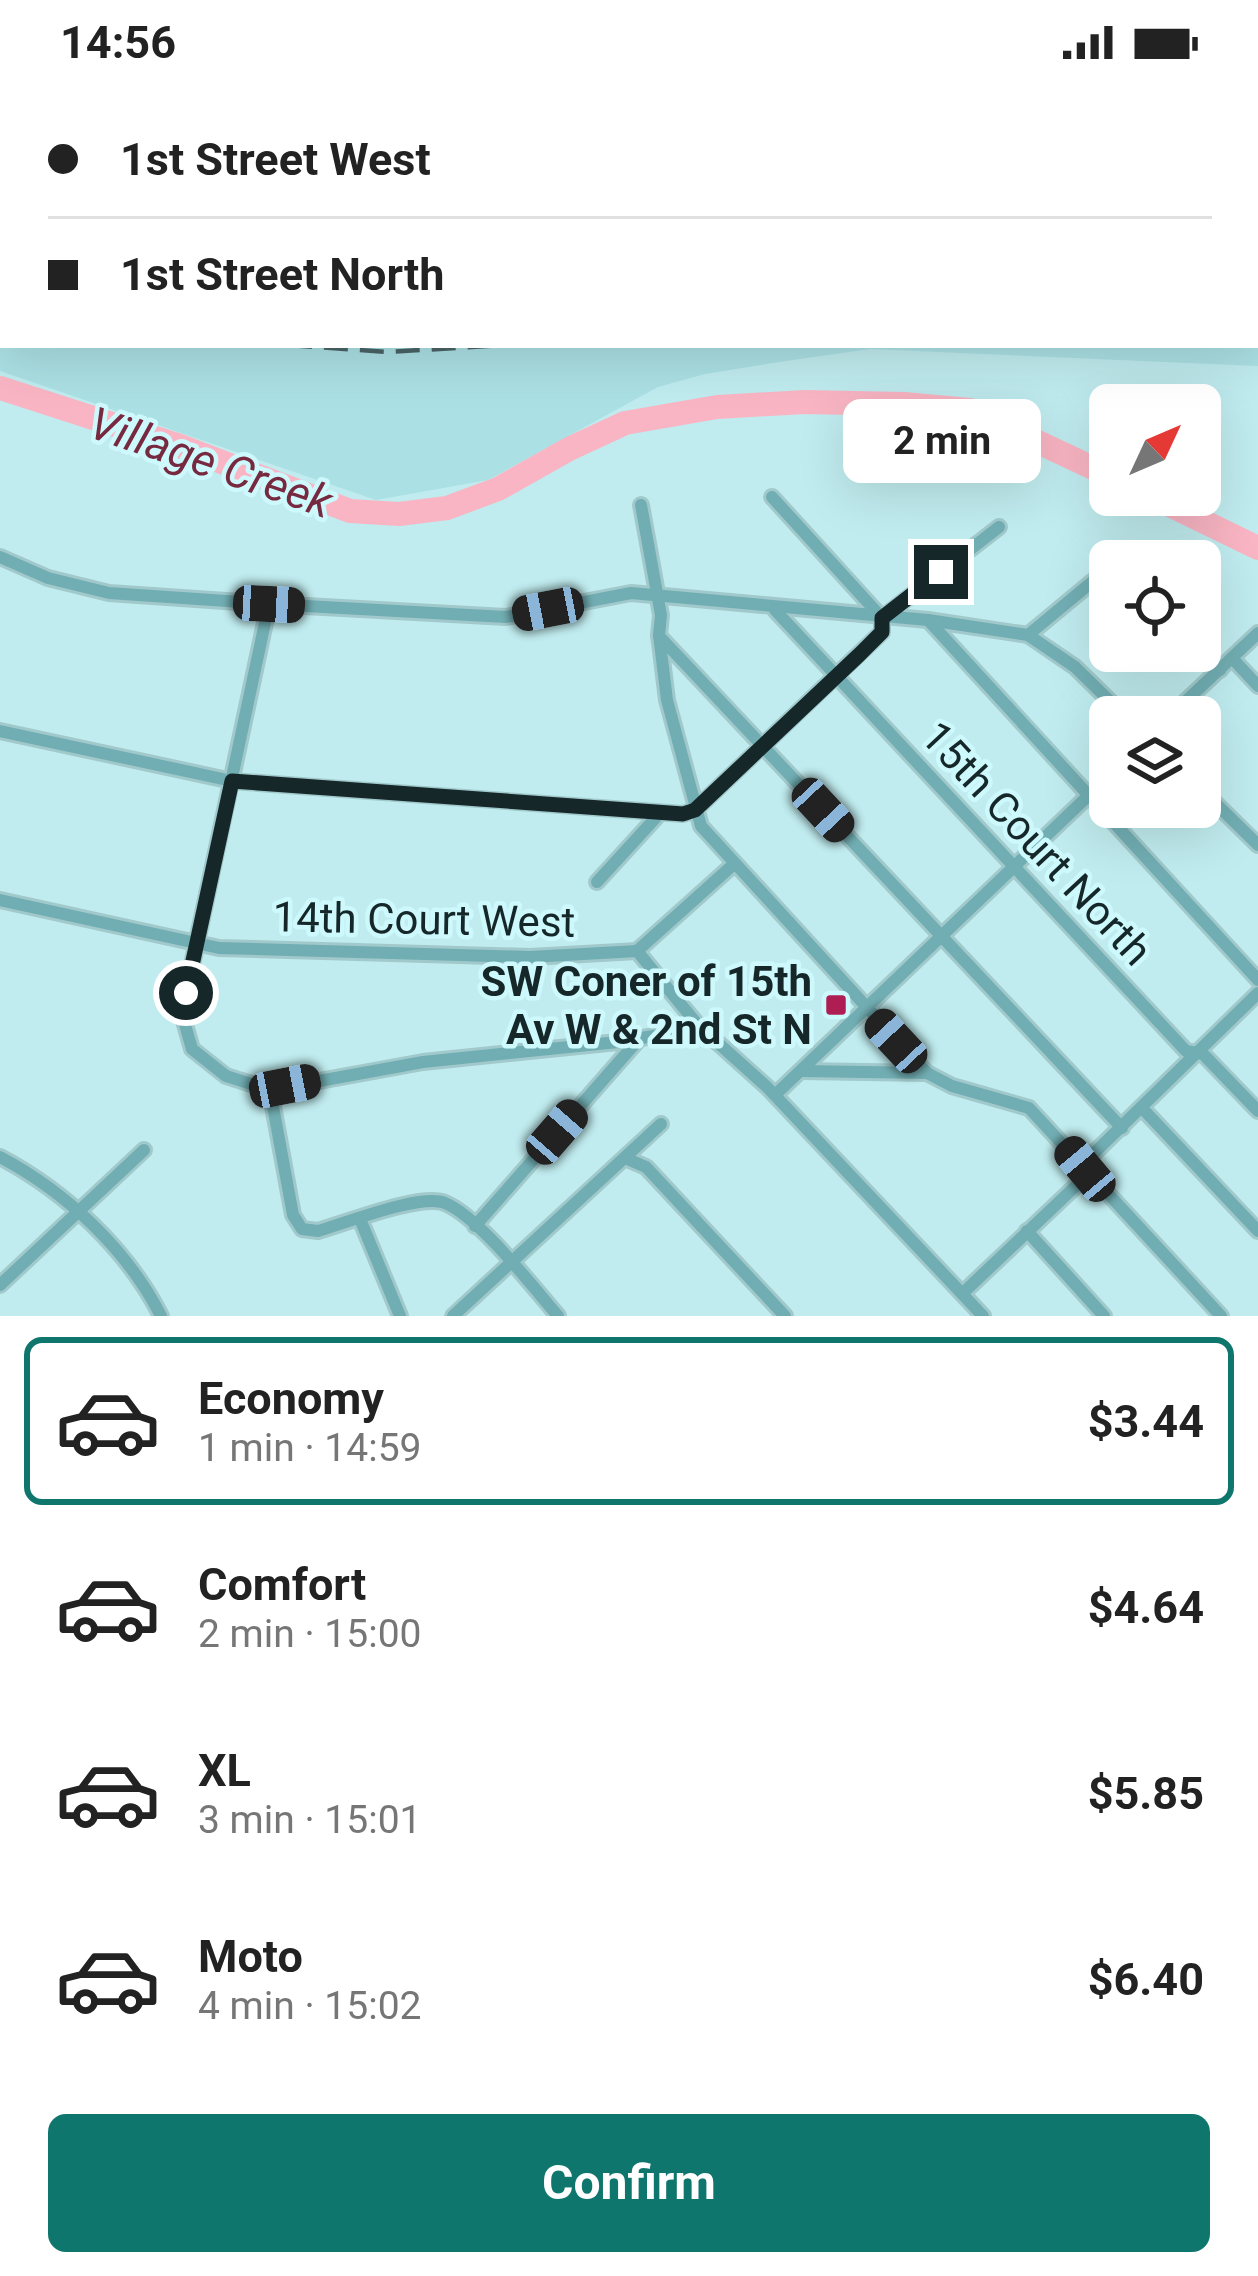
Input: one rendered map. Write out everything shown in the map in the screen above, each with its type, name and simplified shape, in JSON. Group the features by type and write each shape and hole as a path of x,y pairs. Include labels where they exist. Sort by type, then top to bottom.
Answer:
{"street":[{"path":"0,731 232,781 683,814 695,810 764,747 882,632 882,618 772,497"},
{"path":"641,505 661,615 658,635 667,700 701,826 926,1073 952,1086 1028,1108 1220,1316"},
{"path":"882,618 999,527"},
{"path":"0,557 48,578 109,593 269,604 506,617 631,593 928,620 1028,635 1075,667 1105,696"},
{"path":"1028,635 1089,584"},
{"path":"269,604 197,943 184,1021 192,1049 226,1076 270,1090 423,1063 639,1038 697,1024"},
{"name":"15th Court North","path":"774,609 1186,1051 1199,1053 1258,1111"},
{"path":"776,1095 1089,796 928,620"},
{"path":"1221,669 1258,633"},
{"path":"658,635 1122,1128"},
{"path":"1232,658 1258,686"},
{"path":"1192,696 1218,672"},
{"path":"1221,809 1258,845"},
{"path":"597,882 660,813"},
{"path":"1118,828 1258,980"},
{"path":"734,865 637,951 697,1024 776,1095 983,1316"},
{"name":"14th Court West","path":"0,900 219,948 530,957 637,951"},
{"path":"962,1293 1082,1181 1086,1161 1258,993"},
{"path":"475,1226 639,1038"},
{"path":"800,1071 926,1073"},
{"path":"270,1090 293,1216 302,1229 318,1231 417,1202 444,1202 475,1226 558,1316"},
{"path":"1142,1108 1258,1231"},
{"path":"454,1316 661,1124"},
{"path":"0,1285 144,1150"},
{"path":"0,1157 78,1211 111,1244 161,1316"},
{"path":"625,1158 646,1167 785,1316"},
{"path":"359,1220 400,1316"},
{"path":"1027,1232 1105,1316"}],"shaded area":[{"path":"0,348 1258,348 1258,366 870,349 705,374 658,387 488,480 376,500 0,371"}],"waterway":[{"name":"Village Creek","path":"0,388 180,446 350,511 399,514 447,508 498,489 625,423 717,407 805,402 970,410 1089,466"},
{"name":"Village Creek","path":"1192,516 1258,548"}],"railway":[{"path":"331,348 388,352 455,348"}],"place":[{"name":"SW Coner of 15th Av W & 2nd St N","path":"836,1005"}],"route":[{"path":"186,993 232,781 683,814 695,810 860,654 882,632 882,618 941,572"}]}
